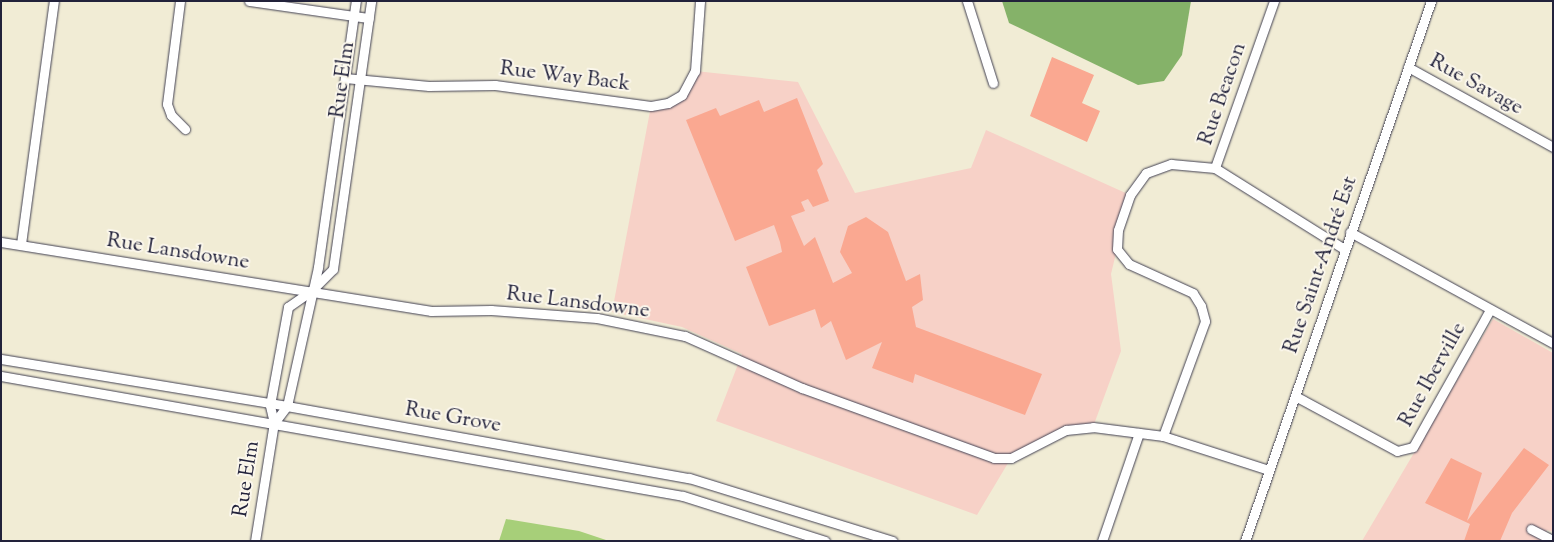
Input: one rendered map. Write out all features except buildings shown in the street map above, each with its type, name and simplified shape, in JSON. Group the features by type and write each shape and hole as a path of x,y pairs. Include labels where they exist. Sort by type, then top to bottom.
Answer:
{"street":[{"path":"21,244 54,1"},
{"path":"180,1 167,104 171,115 185,128"},
{"path":"249,1 369,18"},
{"name":"Rue Elm","path":"274,423 287,406 311,291 334,161 356,1"},
{"name":"Rue Elm","path":"255,541 274,423 270,405 288,307 311,291 333,269 371,1"},
{"name":"Rue Way Back","path":"345,78 429,86 494,84 651,106 668,103 682,95 695,71 700,1"},
{"path":"967,1 993,83"},
{"name":"Rue Beacon","path":"1274,1 1215,168 1344,249"},
{"name":"Rue Saint-André Est","path":"1245,541 1431,1"},
{"name":"Rue Savage","path":"1408,67 1553,147"},
{"path":"334,161 348,163"},
{"path":"1164,436 1205,321 1201,306 1193,293 1129,264 1117,249 1118,230 1130,195 1146,173 1171,164 1215,168"},
{"path":"1350,232 1553,343"},
{"name":"Rue Lansdowne","path":"1,242 431,311 491,310 597,318 685,336 802,388 994,458 1012,458 1066,430 1093,427 1164,436 1269,470"},
{"name":"Rue Iberville","path":"1294,396 1397,451 1413,447 1490,310"},
{"name":"Rue Grove","path":"1,359 270,405 287,406 689,478 892,541"},
{"name":"Rue Grove","path":"1,376 683,496 825,541"},
{"path":"1102,541 1139,432"},
{"path":"1531,529 1553,540"}],"shaded area":[{"path":"695,71 798,82 855,193 971,168 986,130 1130,195 1111,274 1121,351 1093,427 1066,430 1011,458 977,515 716,421 742,354 682,327 612,312 651,106 682,95"},
{"path":"1493,319 1553,353 1553,532 1547,530 1542,541 1362,541"}],"green space":[{"path":"1002,1 1191,1 1182,55 1164,81 1138,85 1009,23"},
{"path":"506,519 579,531 609,541 499,541"}]}
